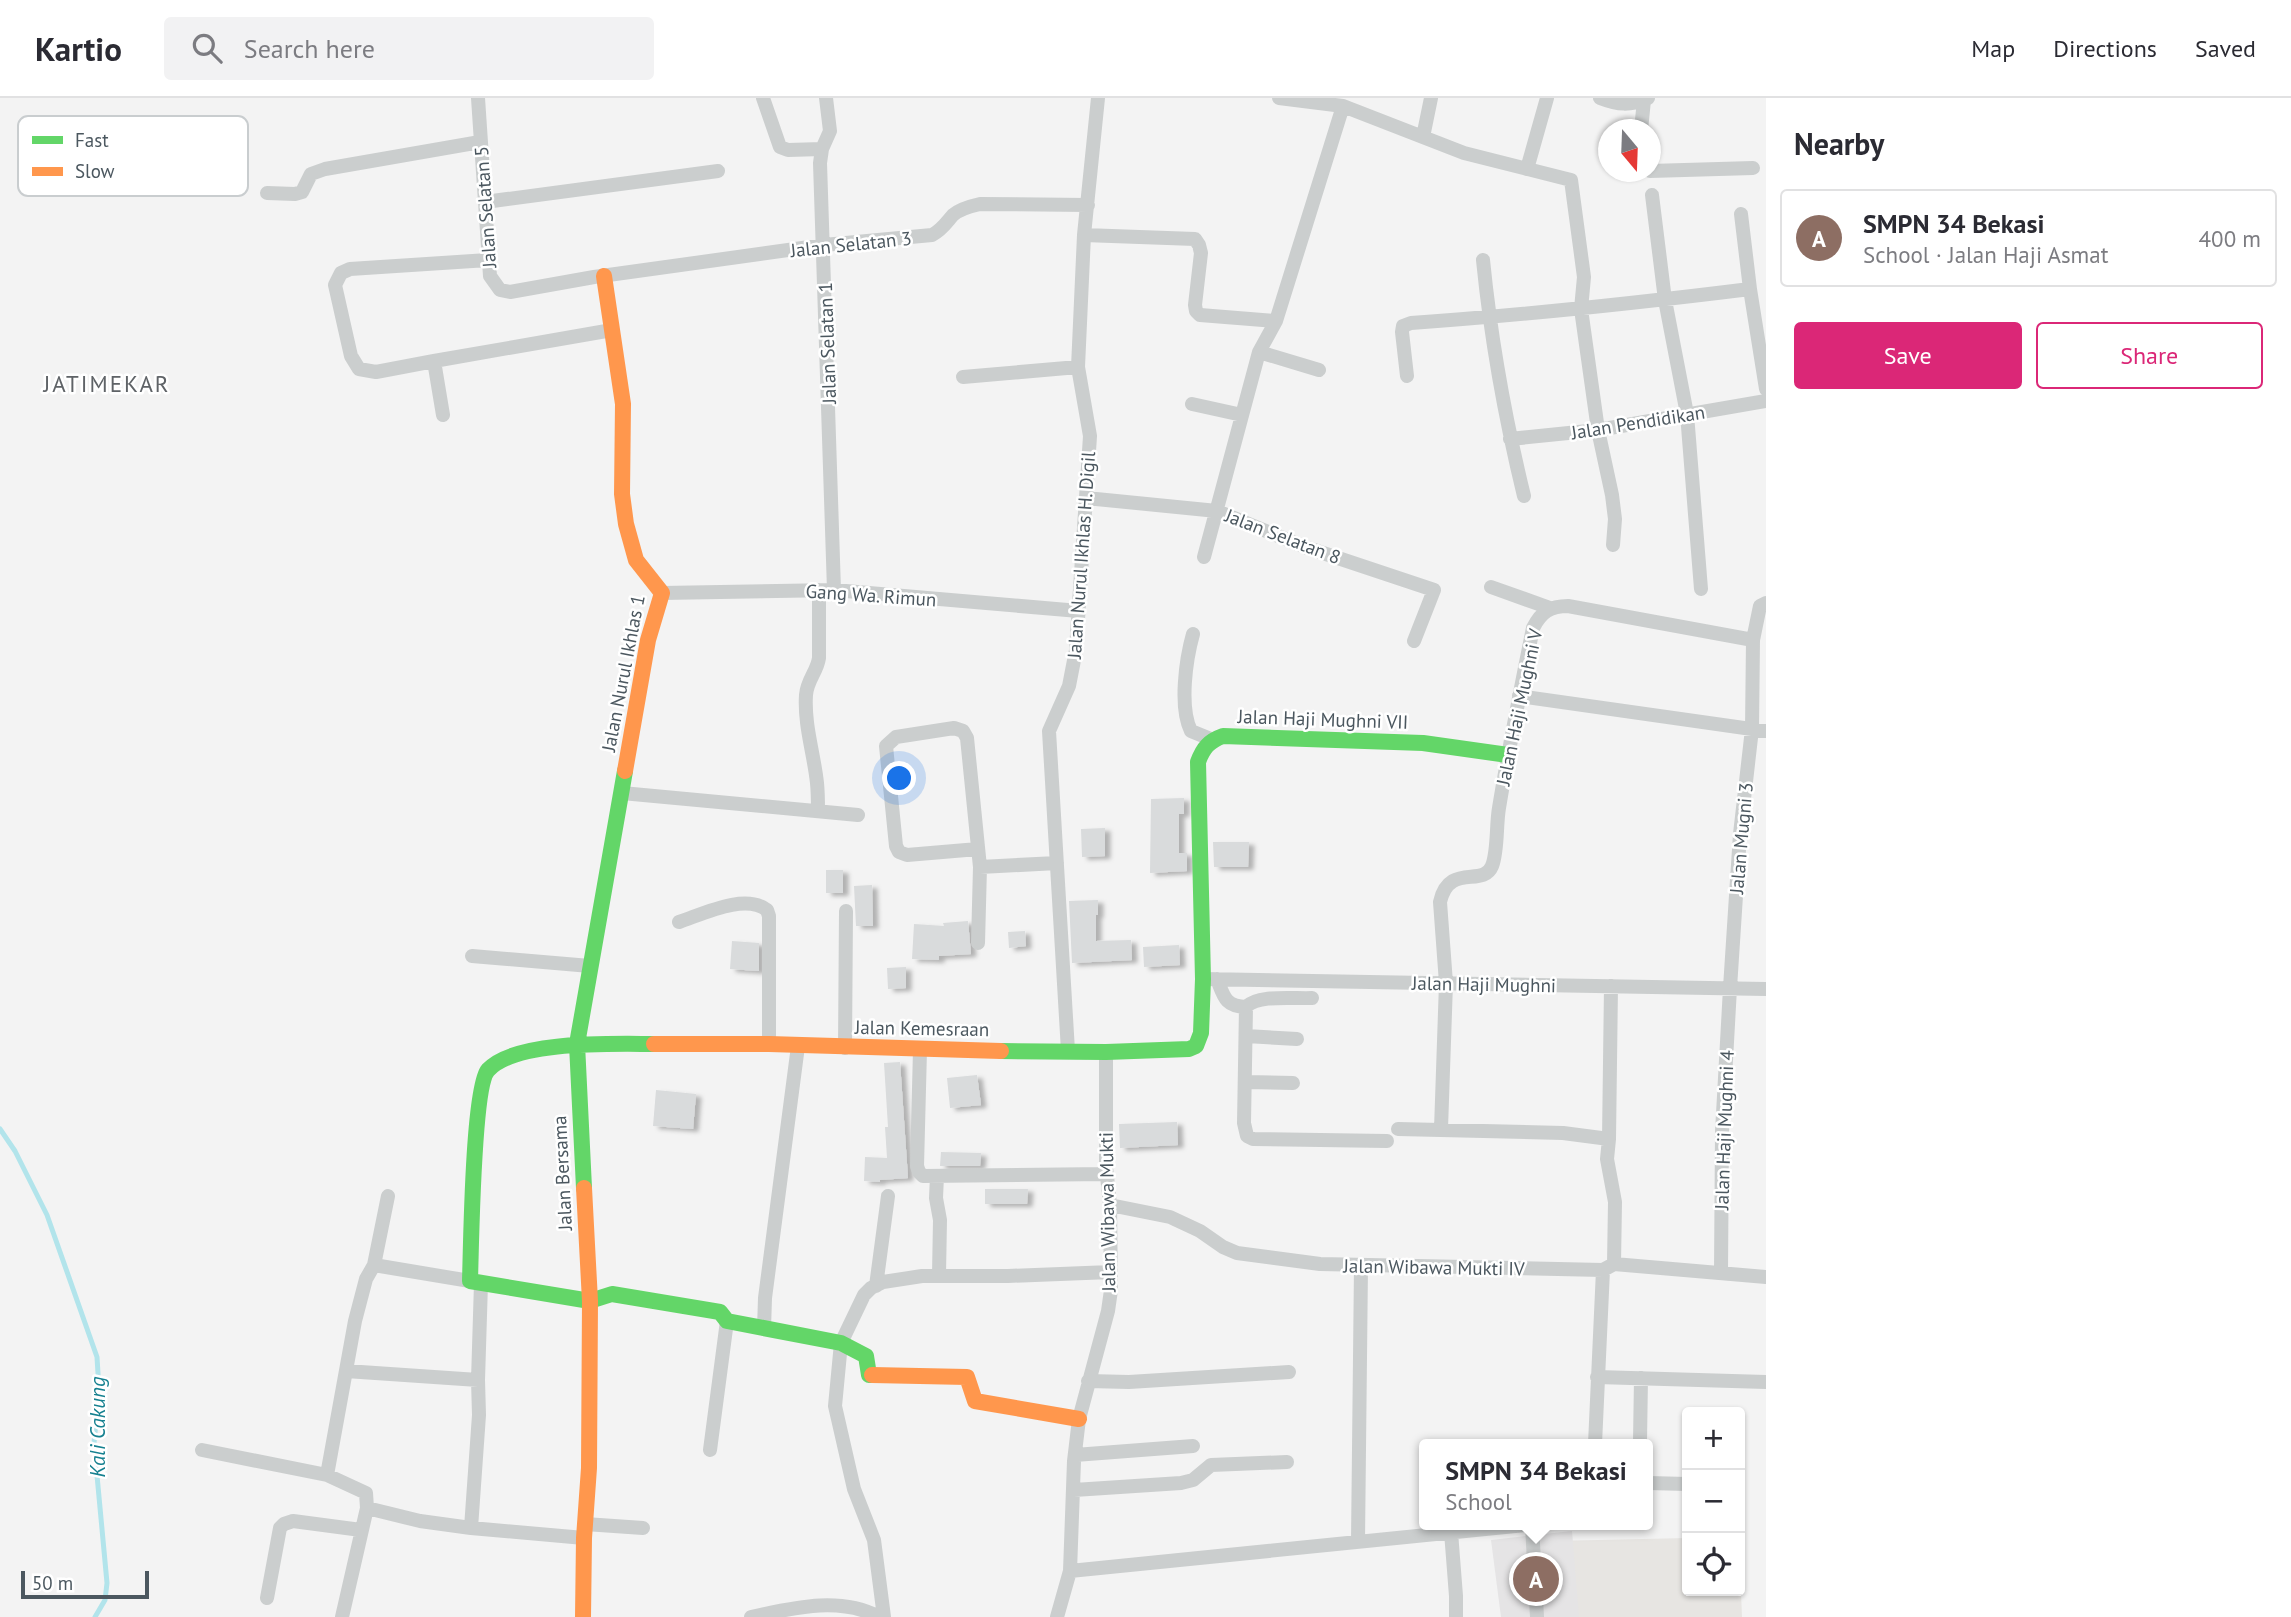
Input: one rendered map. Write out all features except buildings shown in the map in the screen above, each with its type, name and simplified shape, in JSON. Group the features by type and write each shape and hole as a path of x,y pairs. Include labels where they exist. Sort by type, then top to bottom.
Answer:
{"street":[{"name":"Jalan Selatan 5","path":"478,98 488,260 494,284 500,290 510,292 604,276"},
{"path":"763,98 780,147 788,150 822,149"},
{"name":"Jalan Selatan 1","path":"818,811 818,785 807,726 806,695 810,677 819,659 826,590 824,246 820,163 822,149 830,131 826,98"},
{"name":"Jalan Nurul Ikhlas H. Digil","path":"1068,1051 1049,732 1072,674 1079,611 1090,436 1078,367 1084,235 1098,98"},
{"path":"1279,98 1343,106 1464,153 1571,180 1584,277 1581,309 1598,430 1615,519 1613,545"},
{"path":"1423,137 1431,98"},
{"path":"1527,169 1547,98"},
{"path":"1600,98 1631,105 1646,99 1643,119"},
{"path":"1204,557 1259,352 1276,321 1343,106"},
{"path":"267,193 302,192 311,174 325,169 480,142"},
{"path":"1661,171 1753,168"},
{"path":"485,202 718,171"},
{"path":"1651,195 1665,300 1687,414 1701,589"},
{"name":"Jalan Selatan 3","path":"604,276 824,246 932,235 941,231 955,214 980,204 1088,205"},
{"path":"1741,214 1766,389"},
{"path":"1084,235 1195,239 1201,253 1196,311 1200,315 1276,321"},
{"path":"488,260 350,269 341,273 335,285 351,356 359,369 376,372 611,330"},
{"path":"1483,260 1489,318 1510,439 1524,496"},
{"name":"Jalan Nurul Ikhlas 1","path":"577,1044 648,640 662,593 636,560 626,524 622,494 623,404 604,276"},
{"path":"1407,376 1402,332 1404,326 1411,323 1581,309 1750,289"},
{"path":"1259,352 1319,370"},
{"path":"434,361 443,415"},
{"path":"963,377 1078,367"},
{"name":"Jalan Pendidikan","path":"1510,439 1598,430 1766,401"},
{"path":"1192,404 1242,415"},
{"name":"Jalan Selatan 8","path":"1086,498 1217,510 1306,547 1434,590 1414,641"},
{"path":"1491,587 1550,608"},
{"name":"Gang Wa. Rimun","path":"662,593 826,590 1079,611"},
{"name":"Jalan Mugni 3","path":"1730,988 1740,834 1759,730 1753,640 1763,605"},
{"name":"Jalan Haji Mughni V","path":"1446,983 1440,902 1443,889 1451,881 1483,875 1492,867 1519,696 1533,628 1543,613 1559,606 1582,607 1753,640"},
{"path":"1193,634 1184,712 1191,731 1213,740"},
{"path":"1519,696 1759,730"},
{"path":"978,849 907,855 900,852 896,846 886,746 890,741 896,737 954,728 963,731 967,738 980,867 978,943"},
{"name":"Jalan Haji Mughni VII","path":"1210,979 1198,762 1203,747 1223,736 1423,743 1508,755"},
{"path":"622,793 858,815"},
{"path":"980,867 1057,863"},
{"path":"679,922 721,906 757,905 767,910 769,1044"},
{"path":"845,1048 846,911"},
{"path":"472,956 590,966"},
{"path":"1210,979 1228,1002 1246,1007"},
{"name":"Jalan Haji Mughni","path":"1210,979 1766,989"},
{"name":"Jalan Kemesraan","path":"475,1282 476,1139 481,1085 488,1070 512,1055 577,1044 769,1044 920,1050 1182,1051 1196,1046 1202,1033 1210,979"},
{"path":"1441,1129 1446,983"},
{"path":"1595,1439 1597,1377 1615,1202 1607,1159 1611,986"},
{"name":"Jalan Haji Mughni 4","path":"1721,1272 1723,1132 1730,988"},
{"path":"1312,998 1261,999 1252,1001 1246,1007 1244,1131 1253,1139 1387,1141"},
{"path":"1246,1036 1297,1039"},
{"name":"Jalan Bersama","path":"577,1044 590,1301 589,1468 584,1531 583,1617"},
{"path":"764,1329 765,1298 797,1046"},
{"path":"920,1050 919,1172 930,1176 1106,1174"},
{"name":"Jalan Wibawa Mukti","path":"1056,1617 1070,1571 1079,1419 1108,1311 1111,1272 1110,1205 1106,1174 1106,1052"},
{"path":"1245,1082 1293,1083"},
{"path":"1398,1129 1563,1133 1609,1139"},
{"path":"930,1176 940,1220 939,1275"},
{"path":"327,1475 355,1321 366,1279 374,1265 388,1196"},
{"path":"876,1286 888,1196"},
{"name":"Jalan Wibawa Mukti IV","path":"1110,1205 1170,1217 1200,1231 1237,1254 1320,1264 1609,1267 1721,1272 1766,1278"},
{"path":"374,1265 590,1301 612,1294 720,1312 727,1321 841,1343 866,1356 869,1375 967,1377 975,1401 1079,1419"},
{"path":"1358,1541 1361,1266"},
{"path":"751,1617 824,1605 854,1607 882,1617 874,1540 855,1489 835,1406 841,1343 864,1295 876,1286 899,1279 939,1275 1008,1276 1111,1272"},
{"path":"471,1528 479,1415 475,1282"},
{"path":"710,1450 727,1321"},
{"path":"346,1371 478,1380"},
{"path":"1088,1381 1129,1382 1289,1372"},
{"path":"1597,1377 1766,1382"},
{"path":"1640,1439 1642,1378"},
{"path":"1075,1455 1193,1446"},
{"path":"202,1450 327,1475 366,1493 367,1508 341,1617"},
{"path":"1074,1490 1181,1483 1193,1480 1211,1465 1287,1462"},
{"path":"1653,1483 1682,1484"},
{"path":"367,1508 419,1521 471,1528 584,1531 643,1528"},
{"path":"267,1598 280,1528 284,1524 293,1521 361,1530"},
{"path":"1070,1571 1472,1530"},
{"path":"1532,1530 1537,1617"},
{"path":"1451,1532 1457,1596 1456,1617"}],"shaded area":[{"path":"1572,1531 1579,1617 1501,1617 1491,1540"},
{"path":"1682,1538 1682,1596 1741,1596 1742,1617 1561,1617 1553,1541"}],"waterway":[{"name":"Kali Cakung","path":"0,1129 15,1151 47,1215 97,1357 99,1390 94,1443 107,1583 105,1600 95,1617"}],"traffic: fast":[{"path":"1001,1051 1106,1052 1189,1049 1196,1046 1201,1033 1203,979 1198,762 1204,749 1214,740 1223,736 1423,743 1508,755"},
{"path":"584,1188 577,1044 625,771"},
{"path":"654,1044 591,1044 542,1049 520,1053 502,1060 488,1070 483,1083 476,1136 470,1281 590,1301 612,1294 720,1312 727,1321 841,1343 866,1356 869,1375 872,1375"}],"traffic: slow":[{"path":"604,276 623,404 622,494 626,524 636,560 662,593 648,640 625,771"},
{"path":"654,1044 769,1044 1001,1051"},
{"path":"583,1617 584,1538 589,1468 590,1301 584,1188"},
{"path":"872,1375 967,1377 975,1401 1079,1419"}],"place":[{"name":"SMPN 34 Bekasi","path":"1536,1579"}],"district":[{"name":"JATIMEKAR","path":"107,384"}]}
